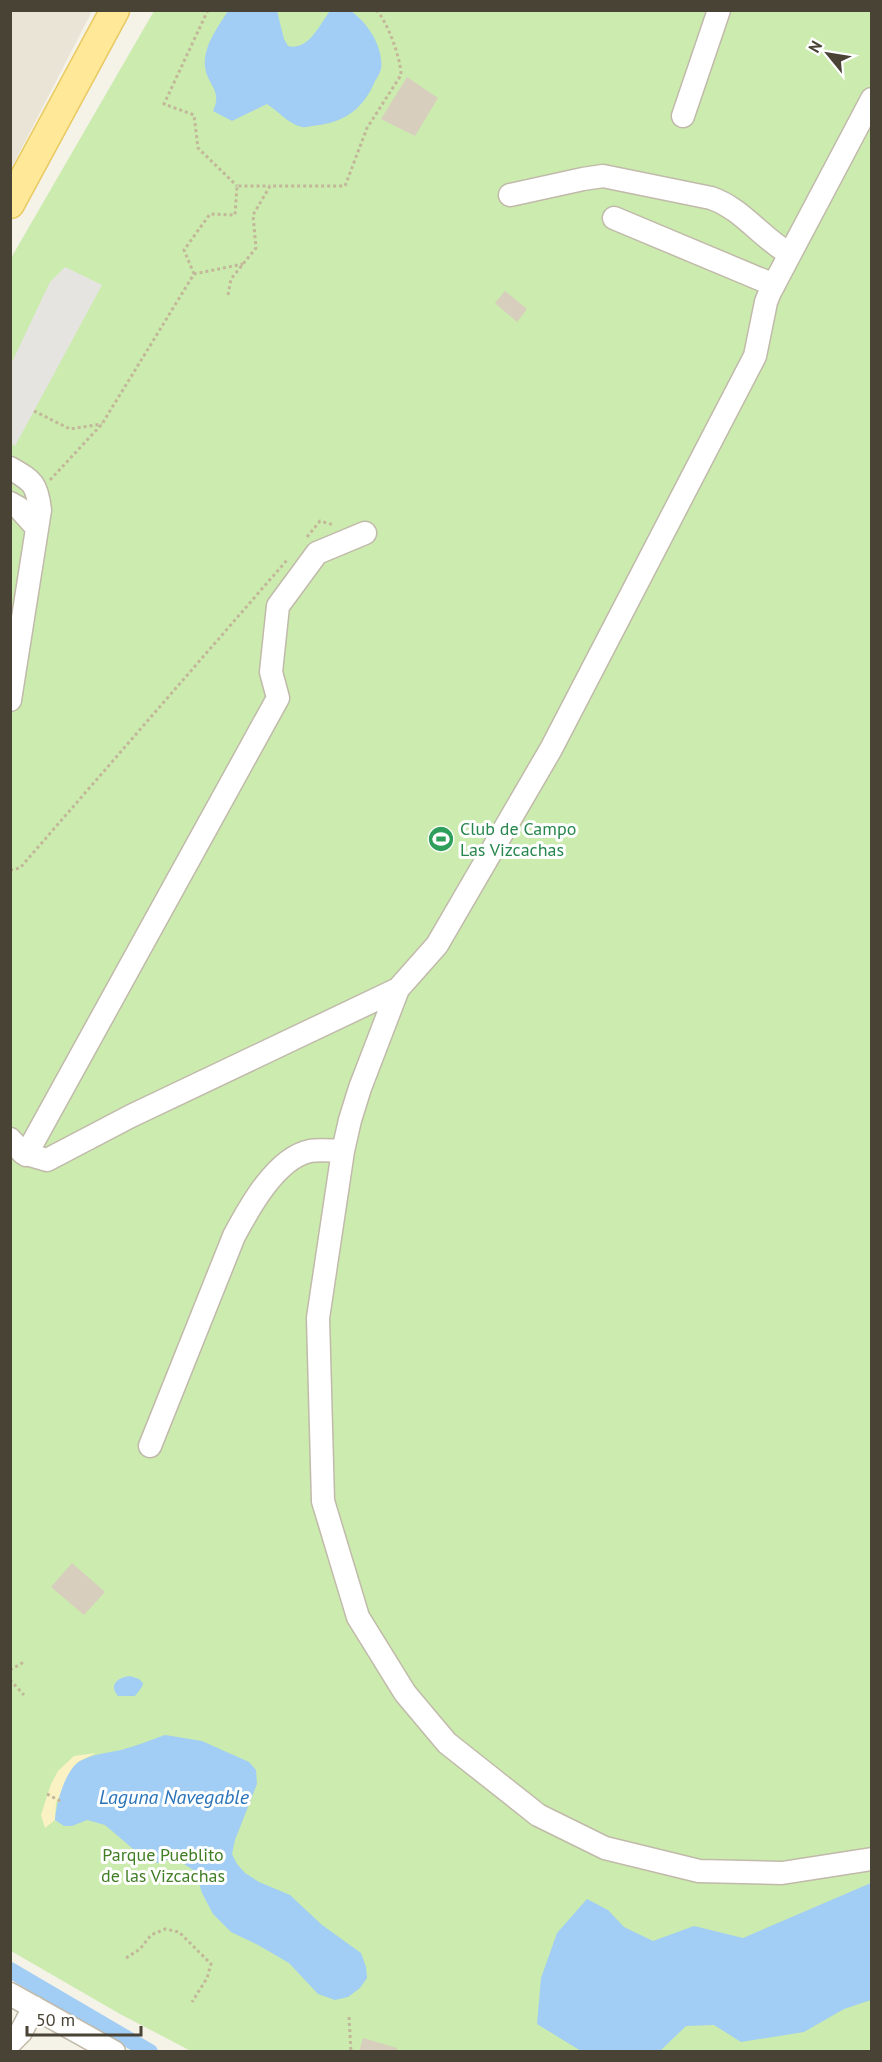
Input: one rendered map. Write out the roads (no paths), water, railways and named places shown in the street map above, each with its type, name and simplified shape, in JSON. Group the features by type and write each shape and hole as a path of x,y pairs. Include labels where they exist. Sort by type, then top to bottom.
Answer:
{"main road":[{"path":"10,204 115,10"}],"lane":[{"path":"683,116 719,10"},
{"path":"872,99 766,302 755,356 551,749 437,945 398,989 350,1120 343,1151 318,1318 323,1501 358,1617 405,1693 447,1743 538,1815 605,1848 699,1871 782,1873 872,1859"},
{"path":"510,195 603,176 711,198 727,204 790,254"},
{"path":"614,218 774,285"},
{"path":"10,468 32,481 38,492 40,510 10,700"},
{"path":"10,503 19,508 37,528"},
{"path":"365,533 316,553 278,606 271,672 278,698 18,1147 47,1160 131,1116 398,989"},
{"path":"150,1446 234,1236 265,1185 290,1160 310,1151 343,1151"},
{"path":"10,1994 114,2052"},
{"path":"10,2043 21,2032 34,2007"}],"water":[{"path":"349,10 373,35 381,61 381,71 371,90 354,111 330,123 304,127 293,124 267,104 232,121 213,111 216,98 214,88 206,73 206,52 212,37 228,11 277,11 284,39 288,46 295,47 302,45 313,36 330,11"},
{"path":"130,1676 139,1679 143,1683 142,1687 135,1696 118,1696 114,1685 122,1678"},
{"name":"Laguna Navegable","path":"165,1735 202,1741 249,1762 256,1770 257,1784 235,1840 232,1854 245,1873 259,1882 290,1895 322,1925 361,1953 367,1978 360,1988 348,1997 335,2000 318,1994 289,1963 231,1932 213,1914 202,1893 195,1871 184,1864 170,1859 158,1863 146,1860 105,1825 87,1820 72,1826 64,1826 55,1820 59,1797 66,1779 80,1761"},
{"path":"871,1883 871,2000 844,2009 804,2032 741,2042 714,2025 686,2026 660,2051 581,2051 537,2024 541,1978 557,1933 587,1899 608,1910 624,1927 653,1941 694,1926 743,1938"}],"waterway":[{"path":"10,1970 150,2052"}],"place":[{"name":"Club de Campo Las Vizcachas","path":"441,839"}],"park label":[{"name":"Parque Pueblito de las Vizcachas","path":"163,1865"}]}
